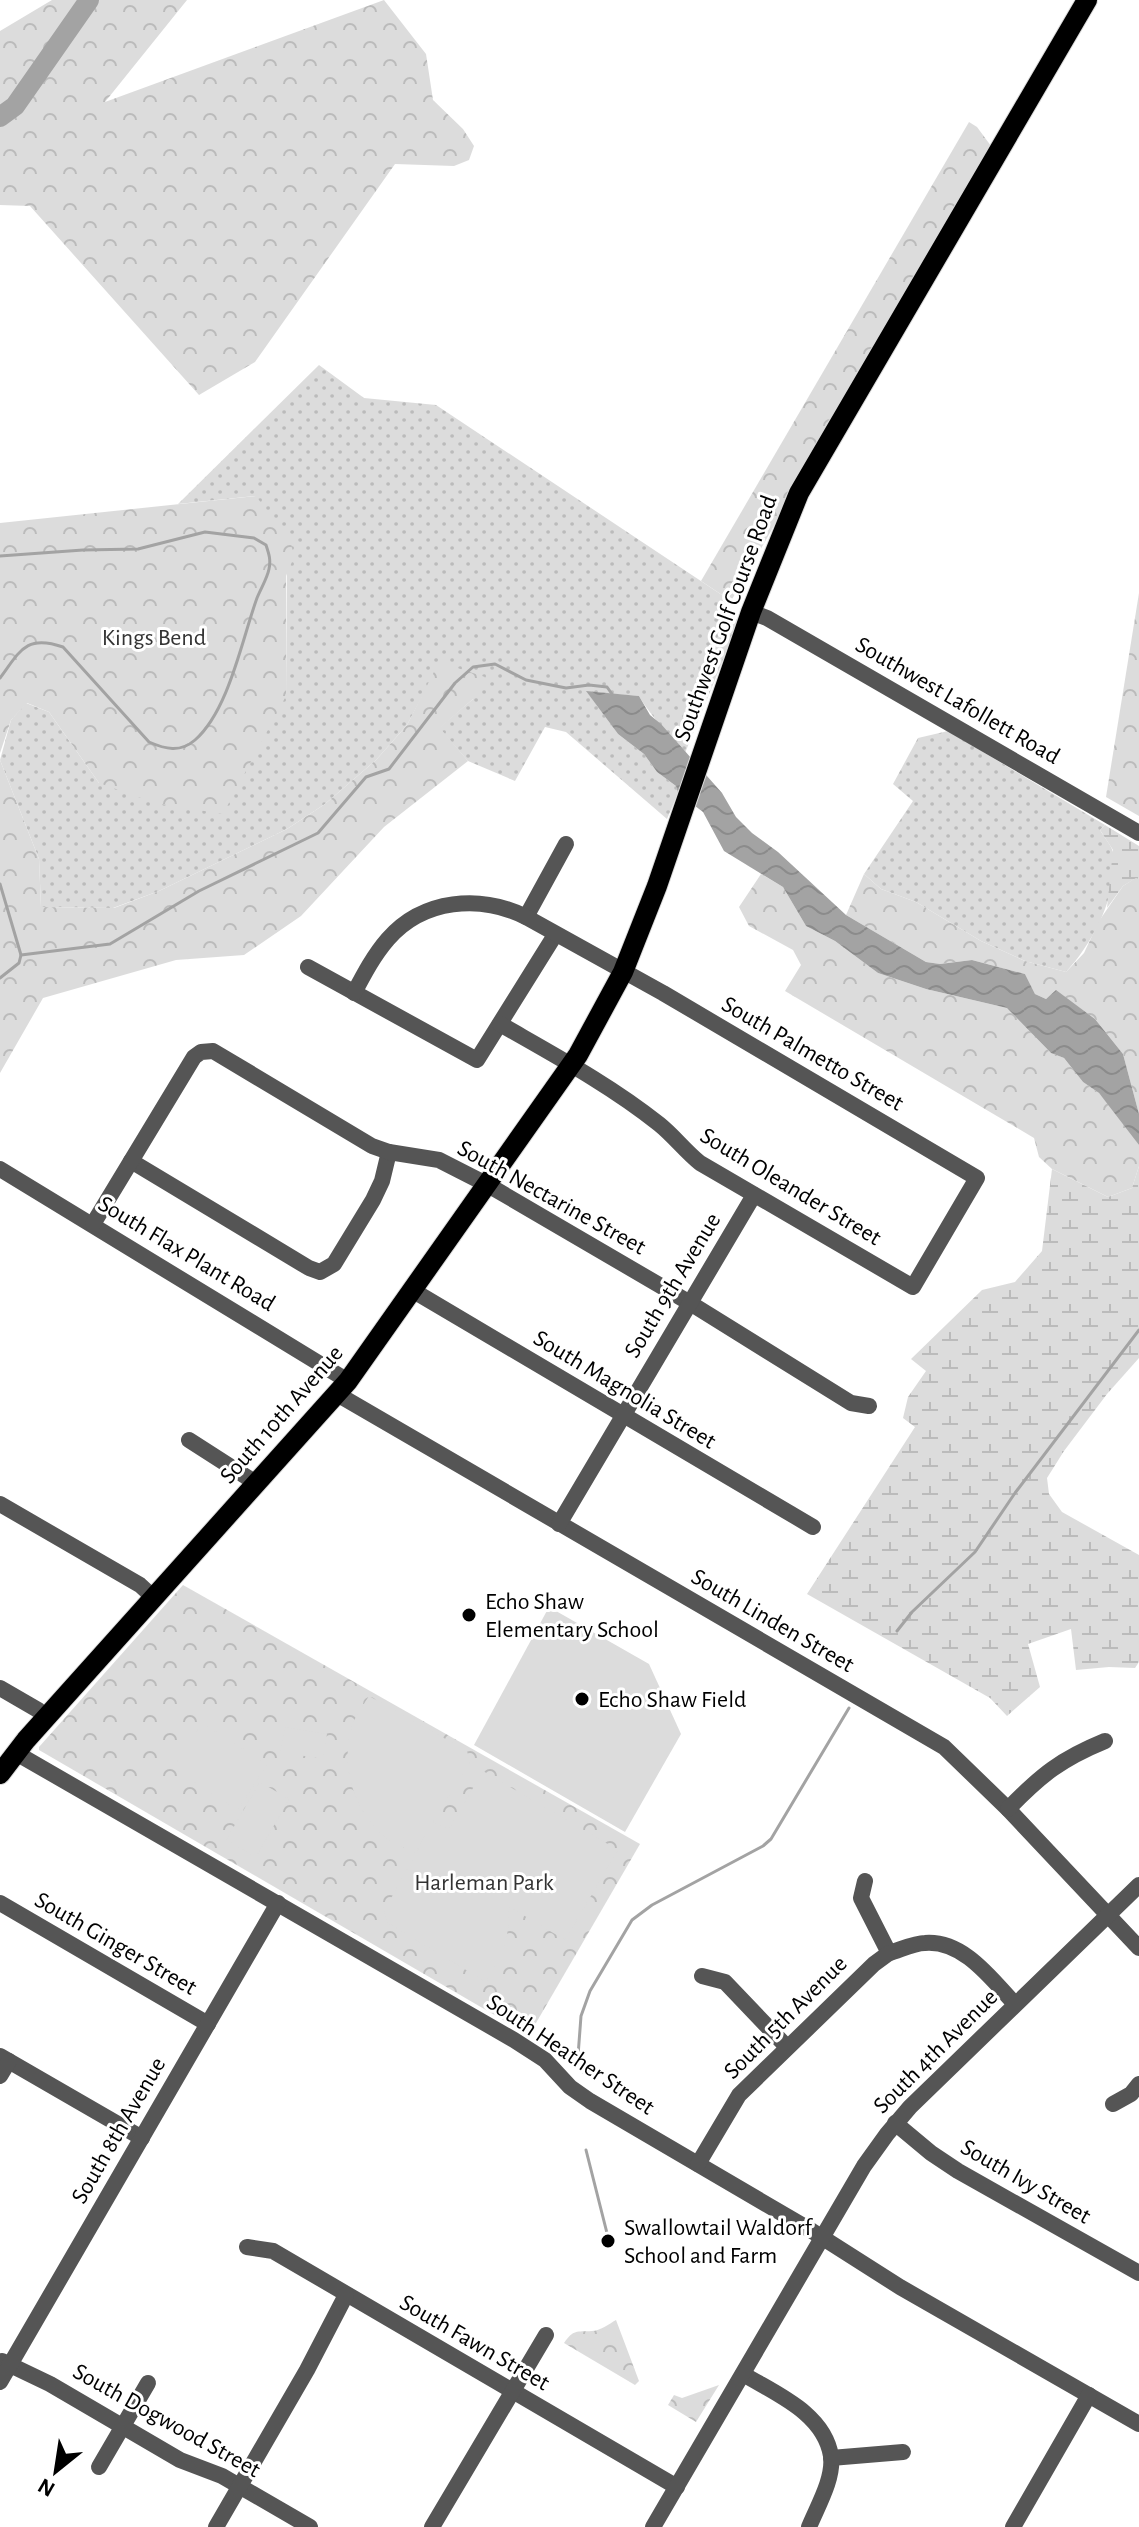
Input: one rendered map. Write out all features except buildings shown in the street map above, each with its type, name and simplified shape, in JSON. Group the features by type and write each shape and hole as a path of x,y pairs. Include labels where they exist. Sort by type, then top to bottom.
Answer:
{"main road":[{"name":"Southwest Golf Course Road","path":"571,1065 623,972 671,848 751,612 799,493 1087,0"},
{"name":"South 10th Avenue","path":"0,1774 46,1718 342,1388 571,1065"}],"street":[{"name":"Southwest Lafollett Road","path":"751,612 861,671 1139,833"},
{"path":"526,917 566,844"},
{"name":"South Palmetto Street","path":"354,993 389,938 402,926 428,911 446,905 475,903 495,906 526,917 977,1178 913,1287"},
{"path":"308,967 477,1060 555,935"},
{"name":"South Oleander Street","path":"500,1024 571,1065 662,1126 682,1149 700,1163 913,1287"},
{"name":"South Nectarine Street","path":"131,1161 193,1059 204,1051 216,1052 367,1144 389,1152 432,1158 488,1185 690,1303 851,1403 869,1406"},
{"path":"93,1224 131,1161 313,1270 327,1270 335,1263 376,1194 389,1152"},
{"name":"South Flax Plant Road","path":"0,1169 93,1224 342,1388"},
{"name":"South 9th Avenue","path":"559,1524 754,1195"},
{"name":"South Magnolia Street","path":"412,1290 813,1527"},
{"name":"South Linden Street","path":"342,1388 559,1524 928,1737 959,1759 1139,1948"},
{"path":"189,1440 256,1483"},
{"path":"0,1504 140,1585 154,1598"},
{"path":"0,1688 46,1718"},
{"path":"1008,1809 1036,1780 1067,1757 1105,1741"},
{"name":"South Heather Street","path":"16,1753 514,2040 545,2060 570,2087 590,2101 900,2287 1139,2424"},
{"path":"865,1881 861,1898 889,1953 926,1942 951,1948 969,1956 1015,2004"},
{"name":"South 4th Avenue","path":"653,2527 864,2166 895,2123 1139,1885"},
{"name":"South Ginger Street","path":"0,1903 208,2024"},
{"name":"South 8th Avenue","path":"0,2382 5,2363 142,2138 278,1903"},
{"name":"South 5th Avenue","path":"698,2164 739,2095 786,2046 889,1953"},
{"path":"702,1976 725,1982 786,2046"},
{"path":"3,2064 142,2138"},
{"path":"1113,2104 1131,2094 1139,2084"},
{"name":"South Ivy Street","path":"895,2123 958,2171 1139,2273"},
{"name":"South Fawn Street","path":"247,2247 273,2251 677,2487"},
{"path":"216,2527 307,2370 346,2295"},
{"path":"432,2527 546,2335"},
{"name":"South Dogwood Street","path":"5,2363 50,2384 180,2460 205,2468 310,2527"},
{"path":"743,2374 804,2411 821,2429 831,2458 827,2482 809,2527"},
{"path":"99,2467 148,2383"},
{"path":"1013,2527 1089,2395"},
{"path":"831,2458 903,2452"}],"green space":[{"path":"52,0 187,0 105,102 384,0 426,54 433,100 463,129 474,146 469,160 454,166 395,164 255,362 199,395 30,206 0,205 0,31"},
{"path":"969,122 977,127 991,146 731,601 701,581"},
{"path":"319,365 364,398 436,405 731,601 728,614 739,621 685,753 639,696 587,692 618,734 644,754 657,772 676,786 678,793 667,819 566,732 545,727 515,781 468,761 439,728 473,699 440,663 407,725 376,760 325,804 287,829 159,891 113,908 41,907 39,859 0,760 11,720 26,703 49,712 99,783 286,696 287,543 255,496 178,504"},
{"name":"Kings Bend","path":"256,496 291,543 294,557 286,576 286,696 223,814 155,803 99,783 49,712 27,703 11,720 0,753 0,523"},
{"path":"1139,593 1139,816 1106,797"},
{"path":"439,662 485,677 473,699 440,728 468,761 384,827 301,916 244,955 176,960 43,998 0,1073 0,760 39,859 41,907 114,908 159,891 287,829 325,804 376,760 407,725"},
{"path":"948,731 1105,825 1100,830 1112,849 1114,868 1108,901 1086,947 1066,972 1025,961 981,941 916,902 881,889 864,874 913,801 893,784 918,738"},
{"path":"1105,825 1139,846 1139,879 1123,886 1107,908 1113,850 1100,830"},
{"path":"761,874 783,887 806,926 835,941 878,973 926,989 1007,1008 1051,1053 1064,1058 1083,1082 1099,1093 1123,1121 1139,1145 1139,1166 1132,1188 1108,1197 1052,1169 1039,1157 1034,1138 785,991 801,965 793,950 749,926 739,907"},
{"path":"864,874 881,889 916,902 981,941 1025,961 1066,972 1084,953 1099,921 1123,886 1137,877 1139,1114 1123,1054 1095,1019 1056,991 1046,999 1035,994 1025,974 972,960 940,964 926,962 846,915"},
{"path":"1139,1166 1139,1358 1107,1394 1047,1478 1049,1494 1062,1512 1139,1555 1139,1662 1135,1668 1076,1670 1071,1629 1028,1644 1040,1687 1007,1716 990,1698 807,1594 915,1427 903,1418 908,1397 926,1371 911,1359 982,1290 1015,1282 1042,1251 1052,1169 1108,1197 1132,1188"},
{"name":"Harleman Park","path":"183,1585 640,1844 529,2035 39,1750"},
{"name":"Echo Shaw Field","path":"549,1607 649,1664 681,1734 625,1832 474,1745"},
{"path":"369,1696 467,1751 470,1762 433,1822 449,1829 483,1771 618,1850 565,1940 508,1906 504,1946 486,1982 388,1923 384,1911 430,1828 414,1853 386,1838 357,1801 349,1770 349,1738 353,1723"},
{"path":"202,1723 267,1764 238,1810 173,1768"},
{"path":"285,1727 327,1734 323,1759 280,1752"},
{"path":"260,1782 289,1799 256,1857 226,1840"},
{"path":"616,2320 639,2381 635,2385 564,2343 573,2333 598,2330"},
{"path":"719,2385 696,2422 668,2405 674,2395 682,2398"}],"water":[{"path":"586,691 639,696 650,715 722,793 736,817 846,915 926,962 940,964 972,960 1025,974 1035,994 1046,999 1056,990 1095,1019 1123,1054 1139,1114 1139,1145 1099,1093 1083,1082 1064,1058 1051,1053 1007,1008 926,989 878,973 835,941 806,926 783,887 724,851 703,812 678,793 676,786 657,772 644,754 618,734"}],"waterway":[{"path":"0,117 15,106 89,0"},
{"path":"0,556 138,549 205,532 254,538 266,545 270,563 226,693 207,727 184,747 167,748 149,742 63,647 50,643 32,644 19,653 0,678"},
{"path":"21,955 110,944 199,891 318,833 366,777 389,769 455,683 473,667 495,664 526,680 566,688 589,685 607,687 612,694"},
{"path":"0,884 21,955 19,963 0,978"},
{"path":"897,1631 912,1612 975,1552 1015,1493 1139,1330"},
{"path":"583,2072 578,2056 581,2016 590,1991 632,1920 652,1905 771,1839 849,1708"},
{"path":"586,2150 609,2241"}],"place":[{"name":"Echo Shaw Elementary School","path":"469,1615"},
{"name":"Echo Shaw Field","path":"582,1699"},
{"name":"Swallowtail Waldorf School and Farm","path":"608,2241"}]}
